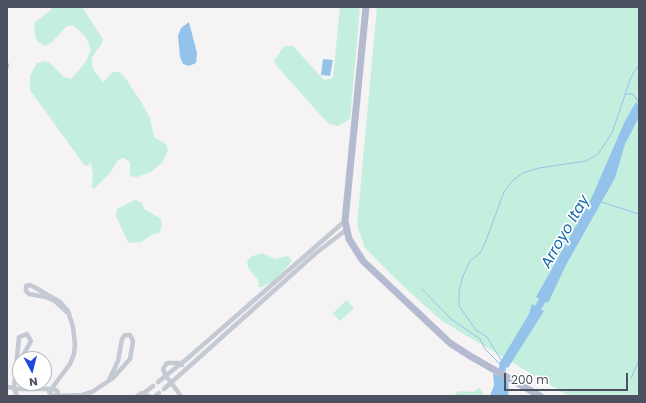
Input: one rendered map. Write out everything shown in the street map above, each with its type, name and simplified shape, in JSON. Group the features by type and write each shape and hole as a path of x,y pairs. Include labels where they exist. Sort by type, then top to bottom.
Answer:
{"main road":[{"path":"366,7 345,221 346,230 354,250 385,283 450,343 490,368 540,396"}],"street":[{"path":"164,389 345,221"},
{"path":"158,382 237,320 316,253 346,230"},
{"path":"54,393 57,381 70,364 74,354 75,335 69,314 65,307 51,295 30,285 26,286 26,291 29,294 46,297 55,301 69,314"},
{"path":"24,333 27,334 31,341 19,361 19,337 24,333"},
{"path":"38,391 69,395 82,395 92,392 118,374 130,358 133,341 130,335 125,335 122,339 118,361 109,380"},
{"path":"181,396 166,376 163,369 167,363 181,364 186,369"},
{"path":"137,396 153,386"},
{"path":"144,393 149,396"}],"green space":[{"path":"51,7 82,7 103,39 101,45 92,57 94,71 103,82 113,72 119,72 124,76 143,105 150,118 154,137 166,144 168,150 162,163 151,172 137,177 130,176 130,162 124,158 118,160 110,173 94,189 92,188 93,173 91,164 85,166 30,90 30,76 37,63 44,61 50,63 64,77 71,79 85,63 91,50 86,37 74,26 67,26 52,42 45,46 39,43 35,36 34,23 51,10"},
{"path":"340,7 360,7 350,119 338,126 330,124 323,118 274,61 284,46 293,46 324,80 333,78"},
{"path":"377,7 639,7 639,396 569,396 442,321 403,286 365,248 357,225"},
{"path":"135,200 142,203 144,209 161,219 162,226 159,233 153,234 141,242 133,243 128,242 116,216 117,209"},
{"path":"262,253 275,259 288,256 292,261 276,280 259,287 258,280 249,269 247,263 250,257"},
{"path":"347,300 354,308 340,321 333,313"},
{"path":"479,388 485,396 454,395 459,391 473,392"}],"water":[{"path":"189,22 197,53 196,63 189,66 183,64 180,57 178,36 181,28"},
{"path":"323,59 333,60 330,76 321,75"},
{"path":"636,102 639,106 639,117 625,144 615,178 566,265 548,303 536,297 591,199 625,121"},
{"path":"532,304 544,311 508,368 499,364 529,314"},
{"path":"493,373 507,382 506,396 490,396 494,385"}],"waterway":[{"name":"Arroyo Itay","path":"501,360 487,337 476,330 459,306 459,291 463,276 470,261 480,253 504,192 512,181 523,173 539,168 586,161 598,154 612,133 631,77 639,65"},
{"path":"626,94 633,94 639,103"},
{"path":"601,202 639,214"},
{"path":"422,289 451,319 480,339 485,349 503,367"},
{"name":"Arroyo Itay","path":"534,315 547,292"},
{"name":"Arroyo Itay","path":"505,396 505,383 501,378 503,364 508,357"},
{"path":"631,378 639,360"}]}
